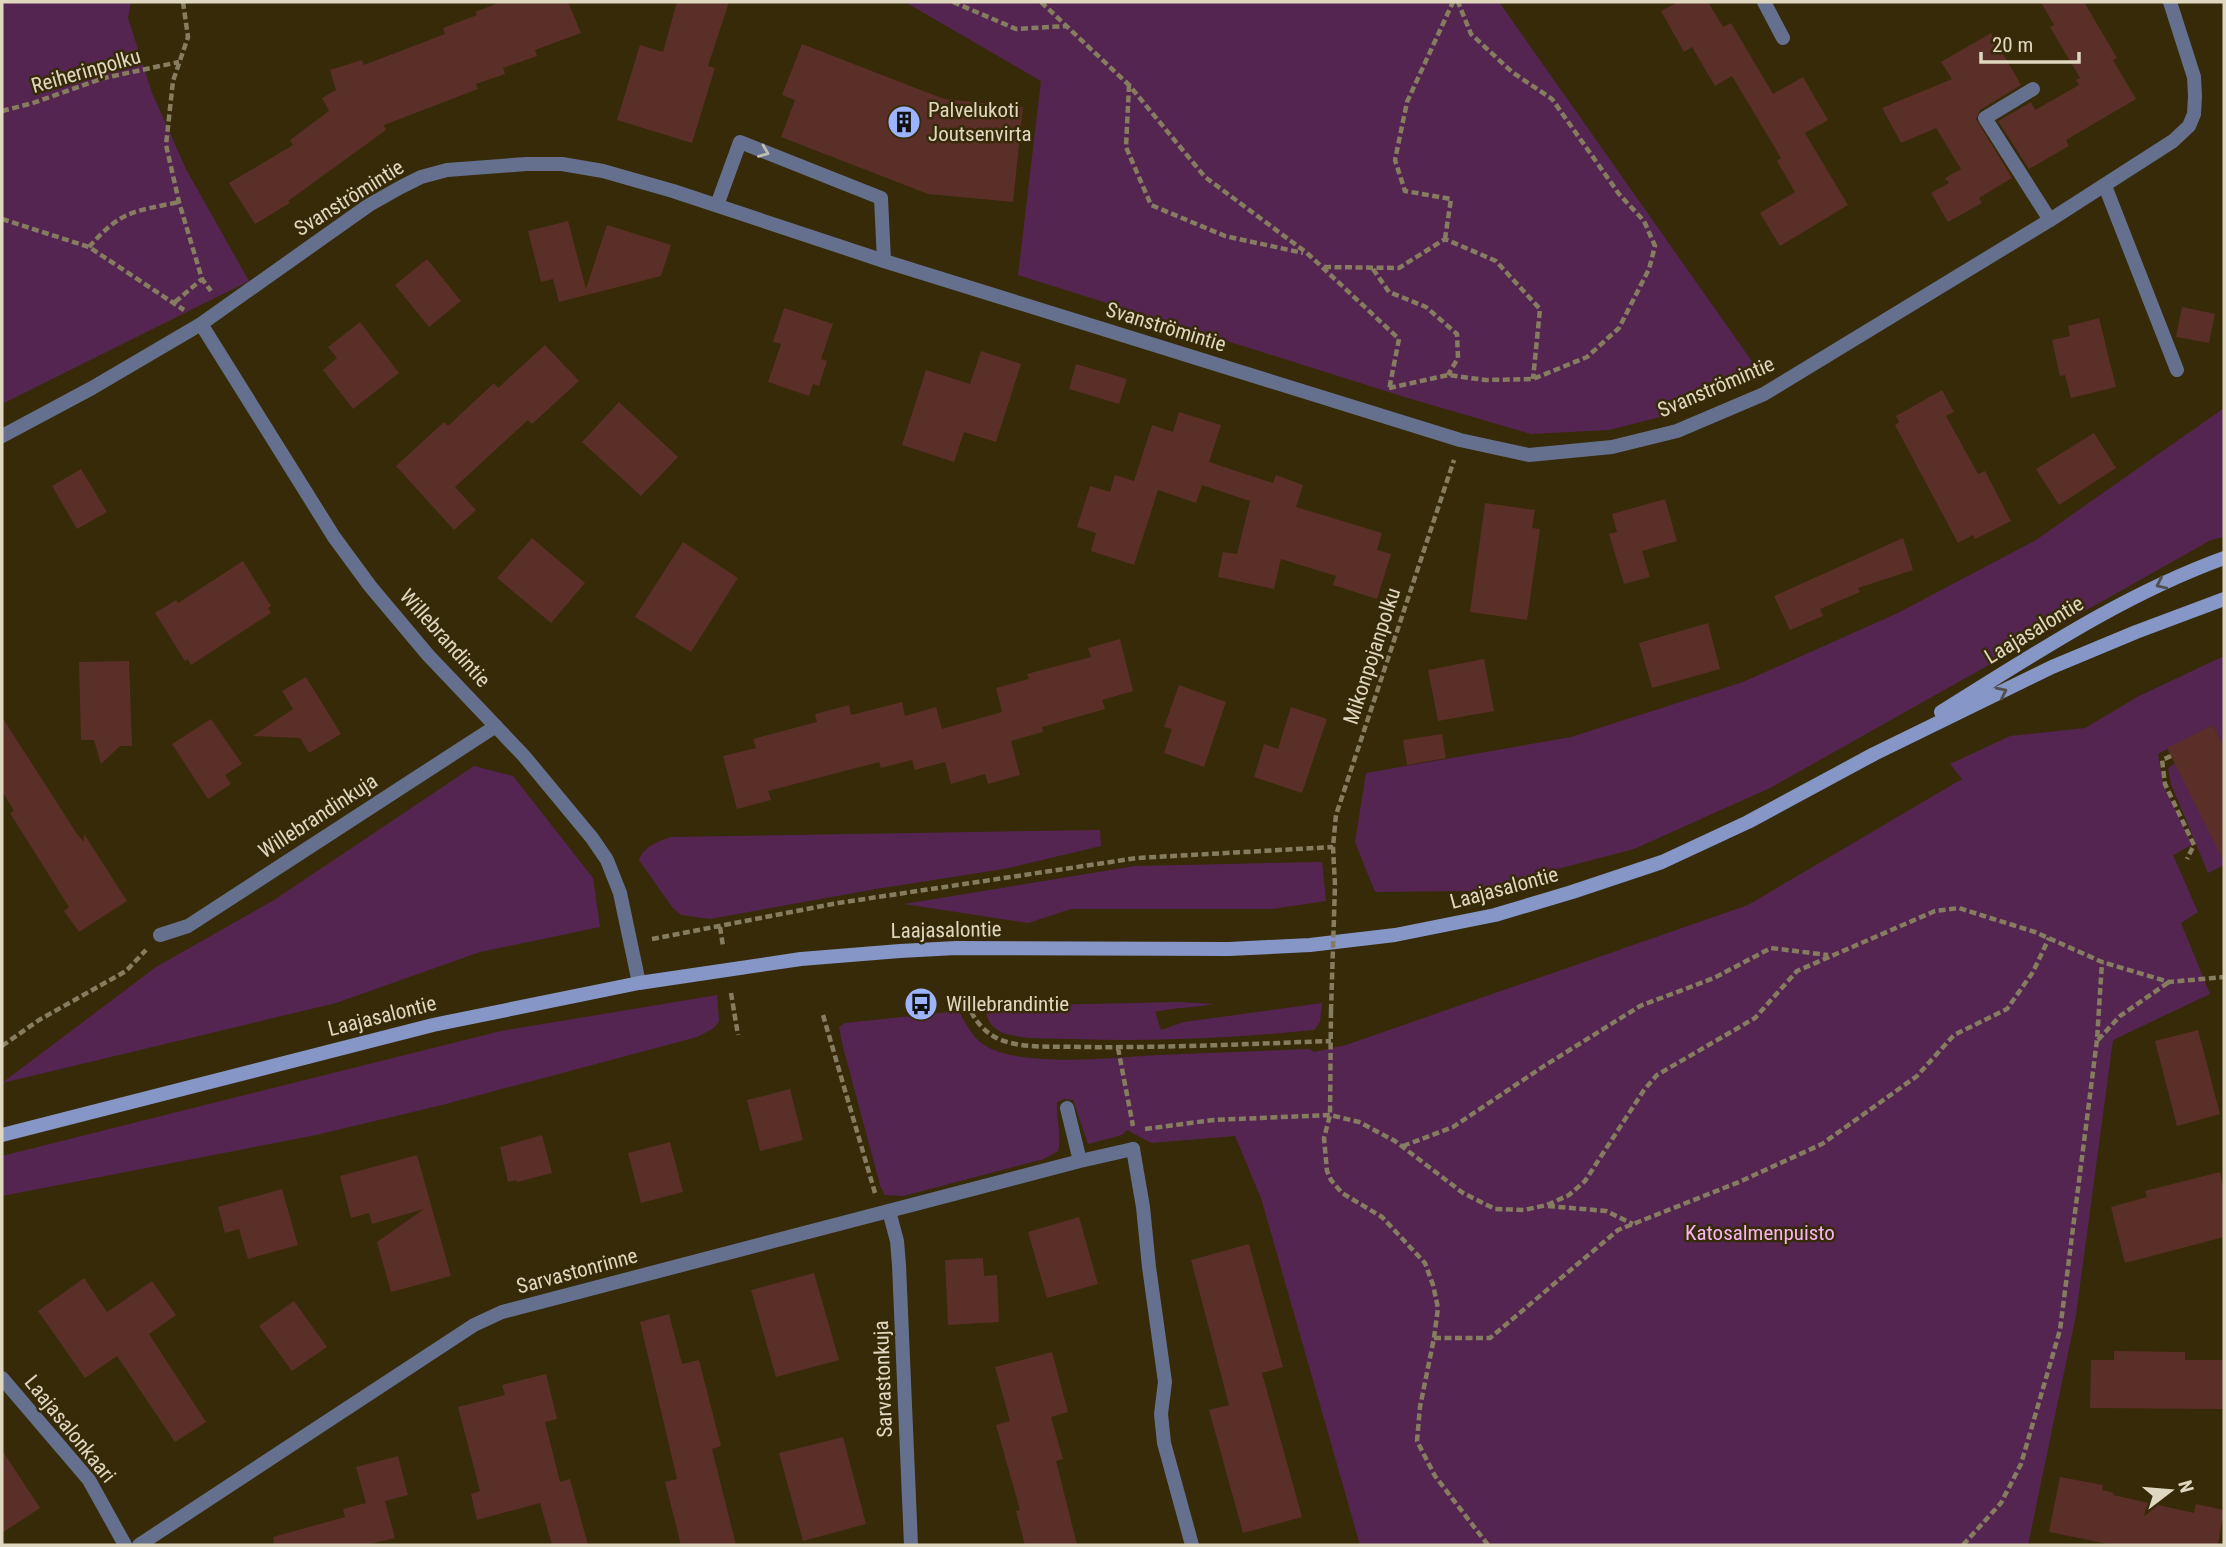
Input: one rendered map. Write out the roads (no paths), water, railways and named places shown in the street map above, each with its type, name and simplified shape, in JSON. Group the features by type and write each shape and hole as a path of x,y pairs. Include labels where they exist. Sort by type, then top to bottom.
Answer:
{"main road":[{"name":"Laajasalontie","path":"1874,754 2092,619 2192,569 2224,558"},
{"name":"Laajasalontie","path":"2,1135 433,1025 639,983 801,960 900,951 956,948 1230,949 1310,945 1395,935 1495,915 1662,862 1748,822 1874,754 2052,667 2224,599"}],"street":[{"path":"1764,2 1783,38"},
{"name":"Svanströmintie","path":"2,436 92,388 201,324 369,205 422,177 447,170 488,165 562,164 603,171 717,205 884,261 1460,440 1529,455 1612,446 1677,431 1764,394 2105,186 2173,141 2189,125 2194,114 2194,77 2170,2"},
{"path":"2033,89 1985,118 2050,220"},
{"path":"717,205 740,142 881,198 884,261"},
{"path":"2105,186 2177,370"},
{"name":"Willebrandintie","path":"201,324 334,537 370,586 428,655 496,726 558,797 607,860 621,893 639,983"},
{"name":"Willebrandinkuja","path":"160,936 188,926 496,726"},
{"path":"1067,1108 1080,1161"},
{"name":"Sarvastonrinne","path":"139,1545 483,1320 502,1312 1133,1149 1143,1207 1164,1382 1161,1414 1164,1443 1192,1545"},
{"name":"Sarvastonkuja","path":"890,1211 899,1265 911,1545"},
{"name":"Laajasalonkaari","path":"2,1378 89,1480 125,1545"}],"place":[{"name":"Palvelukoti Joutsenvirta","path":"904,122"},
{"name":"Willebrandintie","path":"921,1004"}],"park label":[{"name":"Katosalmenpuisto","path":"1760,1233"}]}
